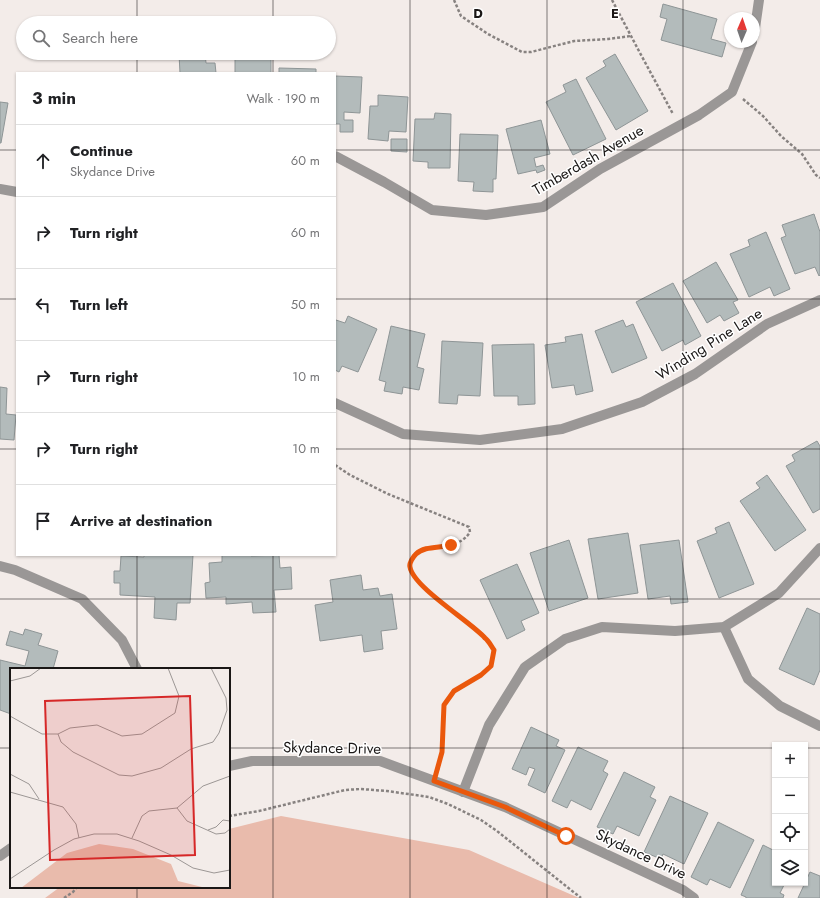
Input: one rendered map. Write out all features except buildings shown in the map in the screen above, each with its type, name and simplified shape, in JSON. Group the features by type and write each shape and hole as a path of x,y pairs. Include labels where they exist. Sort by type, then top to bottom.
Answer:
{"street":[{"path":"757,12 759,0"},
{"path":"732,92 750,48"},
{"name":"Timberdash Avenue","path":"336,157 432,210 486,215 543,207 600,169 699,115 732,92"},
{"path":"0,189 16,192"},
{"name":"Winding Pine Lane","path":"336,403 403,434 480,440 562,429 642,402 695,374 767,324 820,300"},
{"path":"463,792 489,724 525,667 565,639 602,627 675,631 724,627 779,593 820,548"},
{"path":"0,566 15,570 82,599 122,640 136,668"},
{"path":"724,627 748,679 780,706 820,726"},
{"name":"Skydance Drive","path":"230,766 252,762 380,761 505,807 683,890 694,898"},
{"path":"0,856 10,849"}],"path":[{"path":"454,0 462,16 488,34 522,52 531,52 574,41 631,36"},
{"path":"612,0 679,126"},
{"path":"732,92 745,100 763,116 781,136 802,154 816,175 820,178"},
{"path":"336,466 350,475 388,494 469,527 470,532 468,536 462,540 443,547 420,550 415,554 409,565 411,572 418,581 450,610 486,638 494,650 491,666 481,675 454,691 444,705 442,752 430,797"},
{"path":"230,816 260,811 344,790 361,789 387,791 430,797 481,820 581,898"},
{"path":"64,898 76,888"}],"shaded area":[{"path":"281,816 469,850 579,898 45,898 59,888 230,888 230,829"}],"route":[{"path":"451,545 420,550 415,554 409,565 411,572 418,581 450,610 486,638 494,650 491,666 481,675 454,691 444,705 442,720 444,737 442,752 434,781 505,807 566,836"}]}
